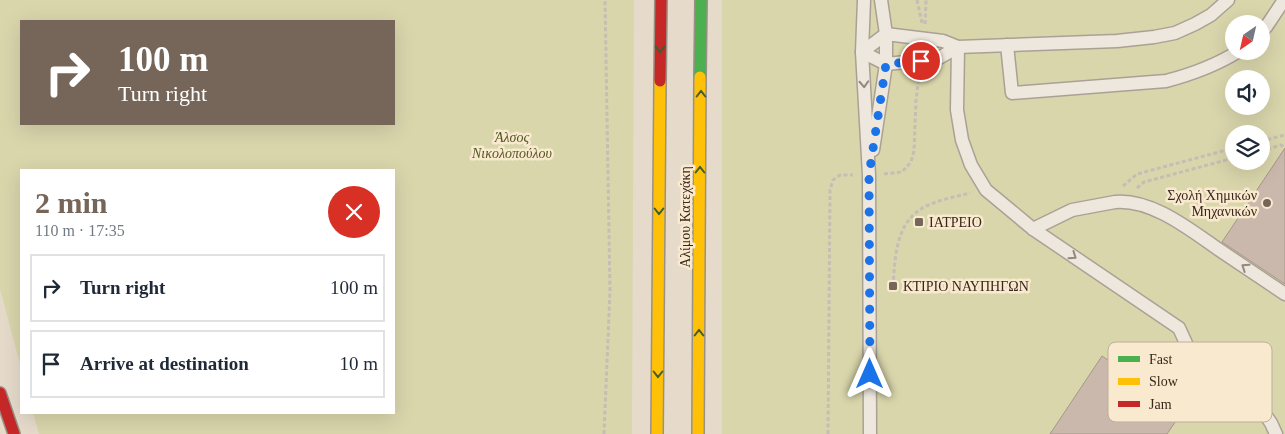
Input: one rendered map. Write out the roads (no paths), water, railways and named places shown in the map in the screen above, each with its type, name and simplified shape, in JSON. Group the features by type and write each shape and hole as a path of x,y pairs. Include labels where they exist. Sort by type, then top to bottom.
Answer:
{"main road":[{"name":"Αλίμου Κατεχάκη","path":"658,434 661,0"},
{"name":"Αλίμου Κατεχάκη","path":"698,434 702,0"},
{"path":"0,393 14,434"}],"lane":[{"path":"864,0 862,52 869,175 870,434"},
{"path":"869,175 886,64 886,34 881,0"},
{"path":"862,52 886,34 943,40 958,47 1137,40 1175,33 1211,15 1228,0"},
{"path":"1270,21 1284,0"},
{"path":"1008,45 1012,93 1166,81 1190,75 1226,60"},
{"path":"862,52 886,64 937,60 958,47"},
{"path":"958,47 957,110 962,140 971,165 986,190 1033,228 1179,328 1185,342"},
{"path":"1033,228 1072,210 1121,195 1172,218 1285,294"},
{"path":"1270,422 1276,434"}],"place":[{"name":"Σχολή Χημικών Μηχανικών","path":"1267,203"},
{"name":"ΙΑΤΡΕΙΟ","path":"919,222"},
{"name":"ΚΤΙΡΙΟ ΝΑΥΠΗΓΩΝ","path":"893,286"}],"park label":[{"name":"Άλσος Νικολοπούλου","path":"512,146"}]}
